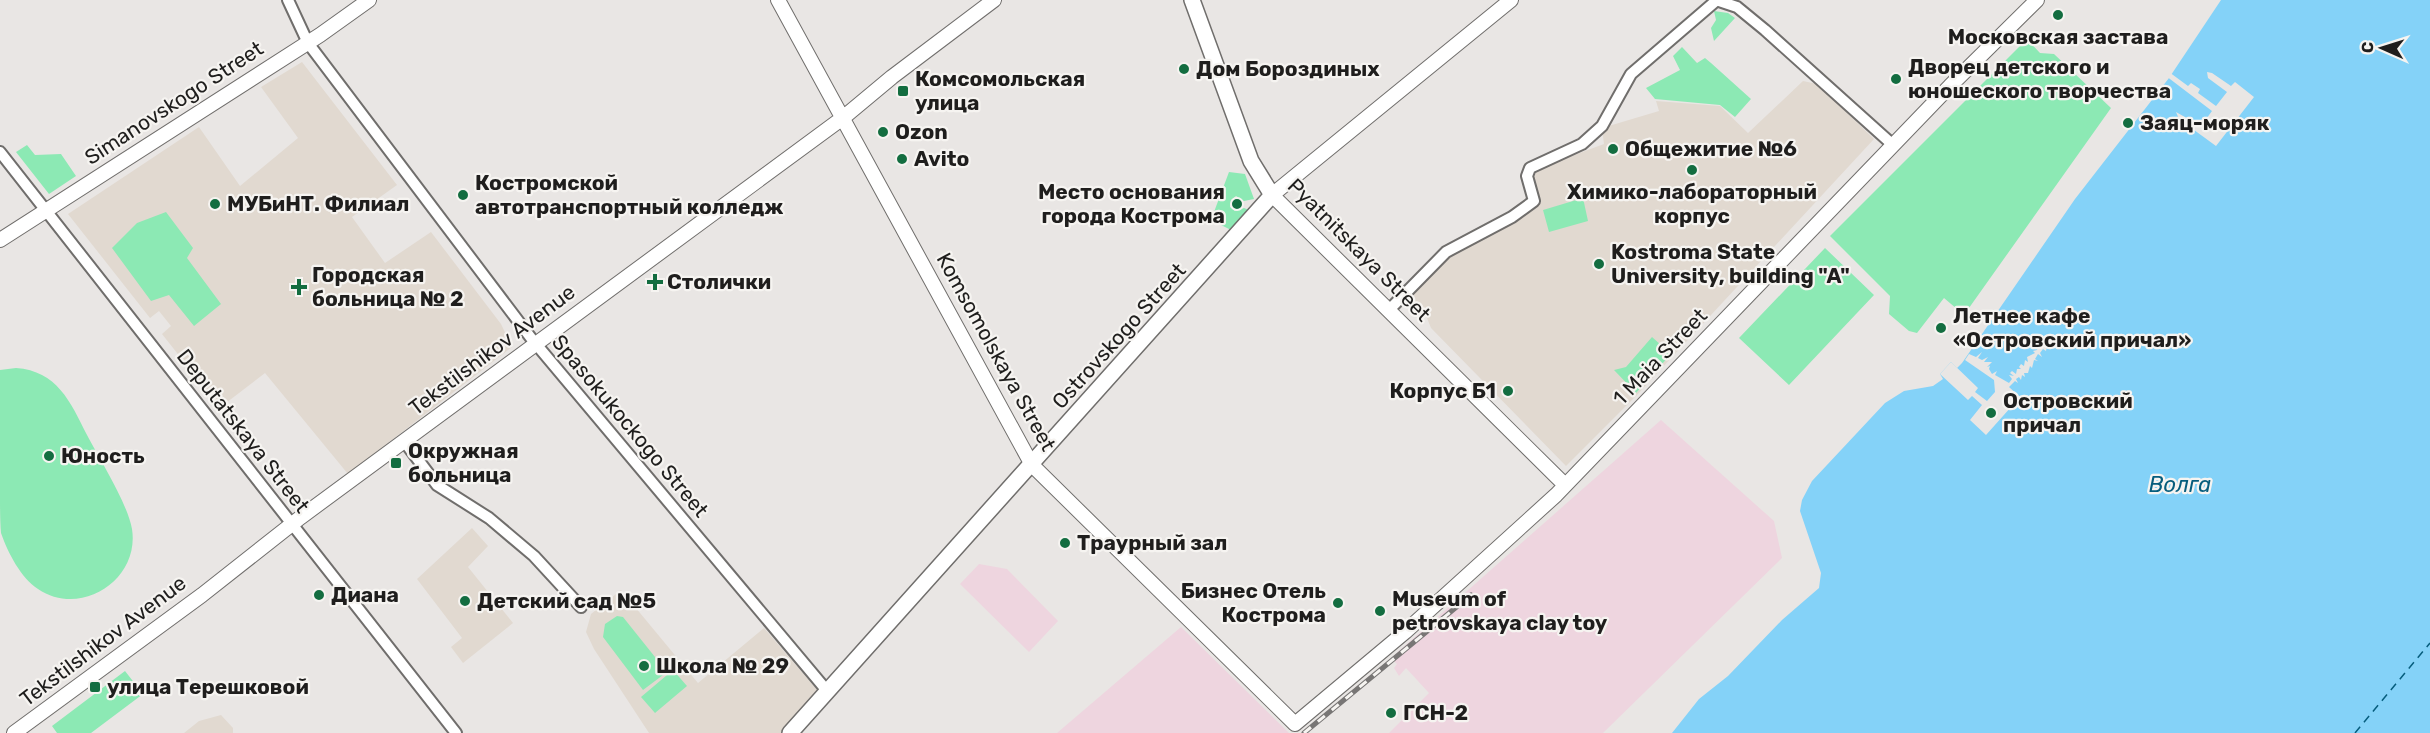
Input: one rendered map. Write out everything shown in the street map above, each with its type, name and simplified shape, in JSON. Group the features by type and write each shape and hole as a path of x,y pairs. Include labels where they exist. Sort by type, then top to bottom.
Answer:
{"main road":[{"name":"Pyatnitskaya Street","path":"1192,0 1251,161 1272,195"},
{"name":"Ostrovskogo Street","path":"790,733 1272,195"}],"street":[{"name":"Spasokukoсkogo Street","path":"288,0 308,43 537,345 828,692"},
{"name":"Simanovskogo Street","path":"0,240 308,43 369,0"},
{"name":"Komsomolskaya Street","path":"778,0 844,117 1032,465 1295,724"},
{"name":"Tekstilshikov Avenue","path":"14,733 404,441 537,345 657,253 844,117 892,76 994,0"},
{"name":"Ostrovskogo Street","path":"1272,195 1511,0"},
{"path":"1389,310 1446,252 1512,217 1534,201 1527,177 1530,168 1582,144 1589,138 1602,126 1631,74 1717,0 1737,7 1765,30 1893,145"},
{"name":"1 Maia Street","path":"1295,724 1405,632 1565,485 1893,145 2037,0"},
{"name":"Deputatskaya Street","path":"0,152 456,733"},
{"name":"Pyatnitskaya Street","path":"1272,195 1565,485"},
{"path":"404,441 436,484 489,518 534,556 580,607"}],"shaded area":[{"name":"Городская больница № 2","path":"302,62 397,185 352,217 385,263 431,232 501,324 512,347 348,474 265,373 222,406 215,401 162,334 171,326 159,311 150,318 68,214 199,127 240,186 298,138 261,87"},
{"name":"Kostroma State University, building \"A\"","path":"1803,81 1817,84 1874,139 1636,396 1566,466 1431,328 1427,318 1408,300 1453,254 1540,203 1531,171 1604,144 1602,128 1659,111 1656,101 1720,106 1748,133"},
{"path":"1661,420 1774,521 1782,558 1603,733 1389,733 1429,693 1406,668 1399,676 1394,668 1397,664 1391,658"},
{"name":"Детский сад №5","path":"472,528 488,546 468,567 513,623 463,663 451,647 462,638 417,579"},
{"path":"979,564 1007,569 1058,621 1029,652 960,584"},
{"name":"Школа № 29","path":"621,590 698,683 764,628 819,692 781,733 649,733 594,649 586,632 591,614"},
{"path":"1181,627 1289,733 1057,733"},
{"path":"221,715 233,728 233,733 184,733 199,721"}],"green space":[{"path":"1714,11 1728,13 1735,18 1714,41 1711,28 1716,20"},
{"path":"2027,39 2040,53 2054,54 2111,108 1964,315 1944,298 1917,333 1909,331 1889,314 1890,296 1830,236"},
{"path":"1682,47 1697,63 1705,58 1751,99 1735,117 1720,105 1655,99 1646,88 1680,70 1673,56"},
{"path":"27,145 35,155 61,154 76,176 49,194 16,152"},
{"path":"1229,172 1245,174 1254,199 1244,201 1236,196 1231,200 1230,207 1235,211 1244,208 1249,210 1231,230 1211,220"},
{"path":"1583,198 1588,221 1549,232 1543,210"},
{"path":"166,212 193,248 187,258 221,304 194,326 169,295 151,301 112,248 137,223"},
{"path":"1825,248 1874,295 1789,385 1739,338"},
{"path":"1652,337 1671,354 1636,393 1614,370 1626,367"},
{"name":"Юность","path":"16,368 42,375 52,382 68,400 125,506 129,518 132,529 132,547 127,564 117,578 104,589 89,596 72,599 55,597 38,589 16,564 1,533 0,370"},
{"path":"617,616 623,617 667,672 643,690 603,637 605,624"},
{"path":"673,670 687,686 655,713 641,697"},
{"path":"125,671 143,694 91,733 57,733 52,726"}],"water":[{"name":"Волга","path":"2221,0 2430,0 2430,733 1672,733 1699,699 1728,676 1782,620 1819,588 1821,573 1800,511 1802,500 1812,481 1885,403 1904,391 1933,386 1943,379 1940,374 1951,362 1957,368 1962,363 2075,199 2169,78"}],"pier":[{"path":"2169,72 2188,86 2191,83 2200,89 2198,93 2216,106 2227,92 2208,78 2207,72 2231,86 2235,82 2254,97 2216,146 2179,119 2176,112 2201,126 2212,111 2166,76"},
{"path":"2044,339 2051,345 2050,347 2047,345 2046,351 2043,349 2040,353 2042,357 2038,354 2035,359 2038,361 2034,360 2032,368 2030,366 2028,373 2024,373 2025,377 2022,375 2021,380 2019,377 2016,379 2018,383 2015,381 2009,387 2020,397 1986,435 1970,420 1982,405 1972,396 1968,400 1940,374 1951,362 1978,388 1975,392 1987,401 1995,392 1994,380 1965,360 1969,354 1976,357 1982,352 1978,358 1982,360 1988,357 1984,362 1992,362 1987,367 1990,366 1992,374 1997,371 1995,375 2009,383 2012,379 2009,375 2014,376 2010,373 2012,371 2016,374 2017,369 2021,369 2019,367 2021,364 2024,366 2025,360 2028,362 2027,357 2035,353 2033,351 2044,343"}],"ferry route":[{"path":"2355,733 2430,643"}],"railway":[{"path":"1304,733 1471,595"}],"place":[{"name":"Московская застава","path":"2058,15"},
{"name":"Дом Бороздиных","path":"1184,69"},
{"name":"Дворец детского и юношеского творчества","path":"1896,79"},
{"name":"Комсомольская улица","path":"903,91"},
{"name":"Заяц-моряк","path":"2128,123"},
{"name":"Ozon","path":"883,132"},
{"name":"Общежитие №6","path":"1613,149"},
{"name":"Avito","path":"902,159"},
{"name":"Химико-лабораторный корпус","path":"1692,170"},
{"name":"Костромской автотранспортный колледж","path":"463,195"},
{"name":"МУБиНТ. Филиал","path":"215,204"},
{"name":"Место основания города Кострома","path":"1237,204"},
{"name":"Kostroma State University, building \"A\"","path":"1599,264"},
{"name":"Столички","path":"655,282"},
{"name":"Городская больница № 2","path":"299,287"},
{"name":"Летнее кафе «Островский причал»","path":"1941,328"},
{"name":"Корпус Б1","path":"1508,391"},
{"name":"Островский причал","path":"1991,413"},
{"name":"Юность","path":"49,456"},
{"name":"Окружная больница","path":"396,463"},
{"name":"Траурный зал","path":"1065,543"},
{"name":"Диана","path":"319,595"},
{"name":"Детский сад №5","path":"465,601"},
{"name":"Бизнес Отель Кострома","path":"1338,603"},
{"name":"Museum of petrovskaya clay toy","path":"1380,611"},
{"name":"Школа № 29","path":"644,666"},
{"name":"улица Терешковой","path":"95,687"},
{"name":"ГСН-2","path":"1391,713"}]}
